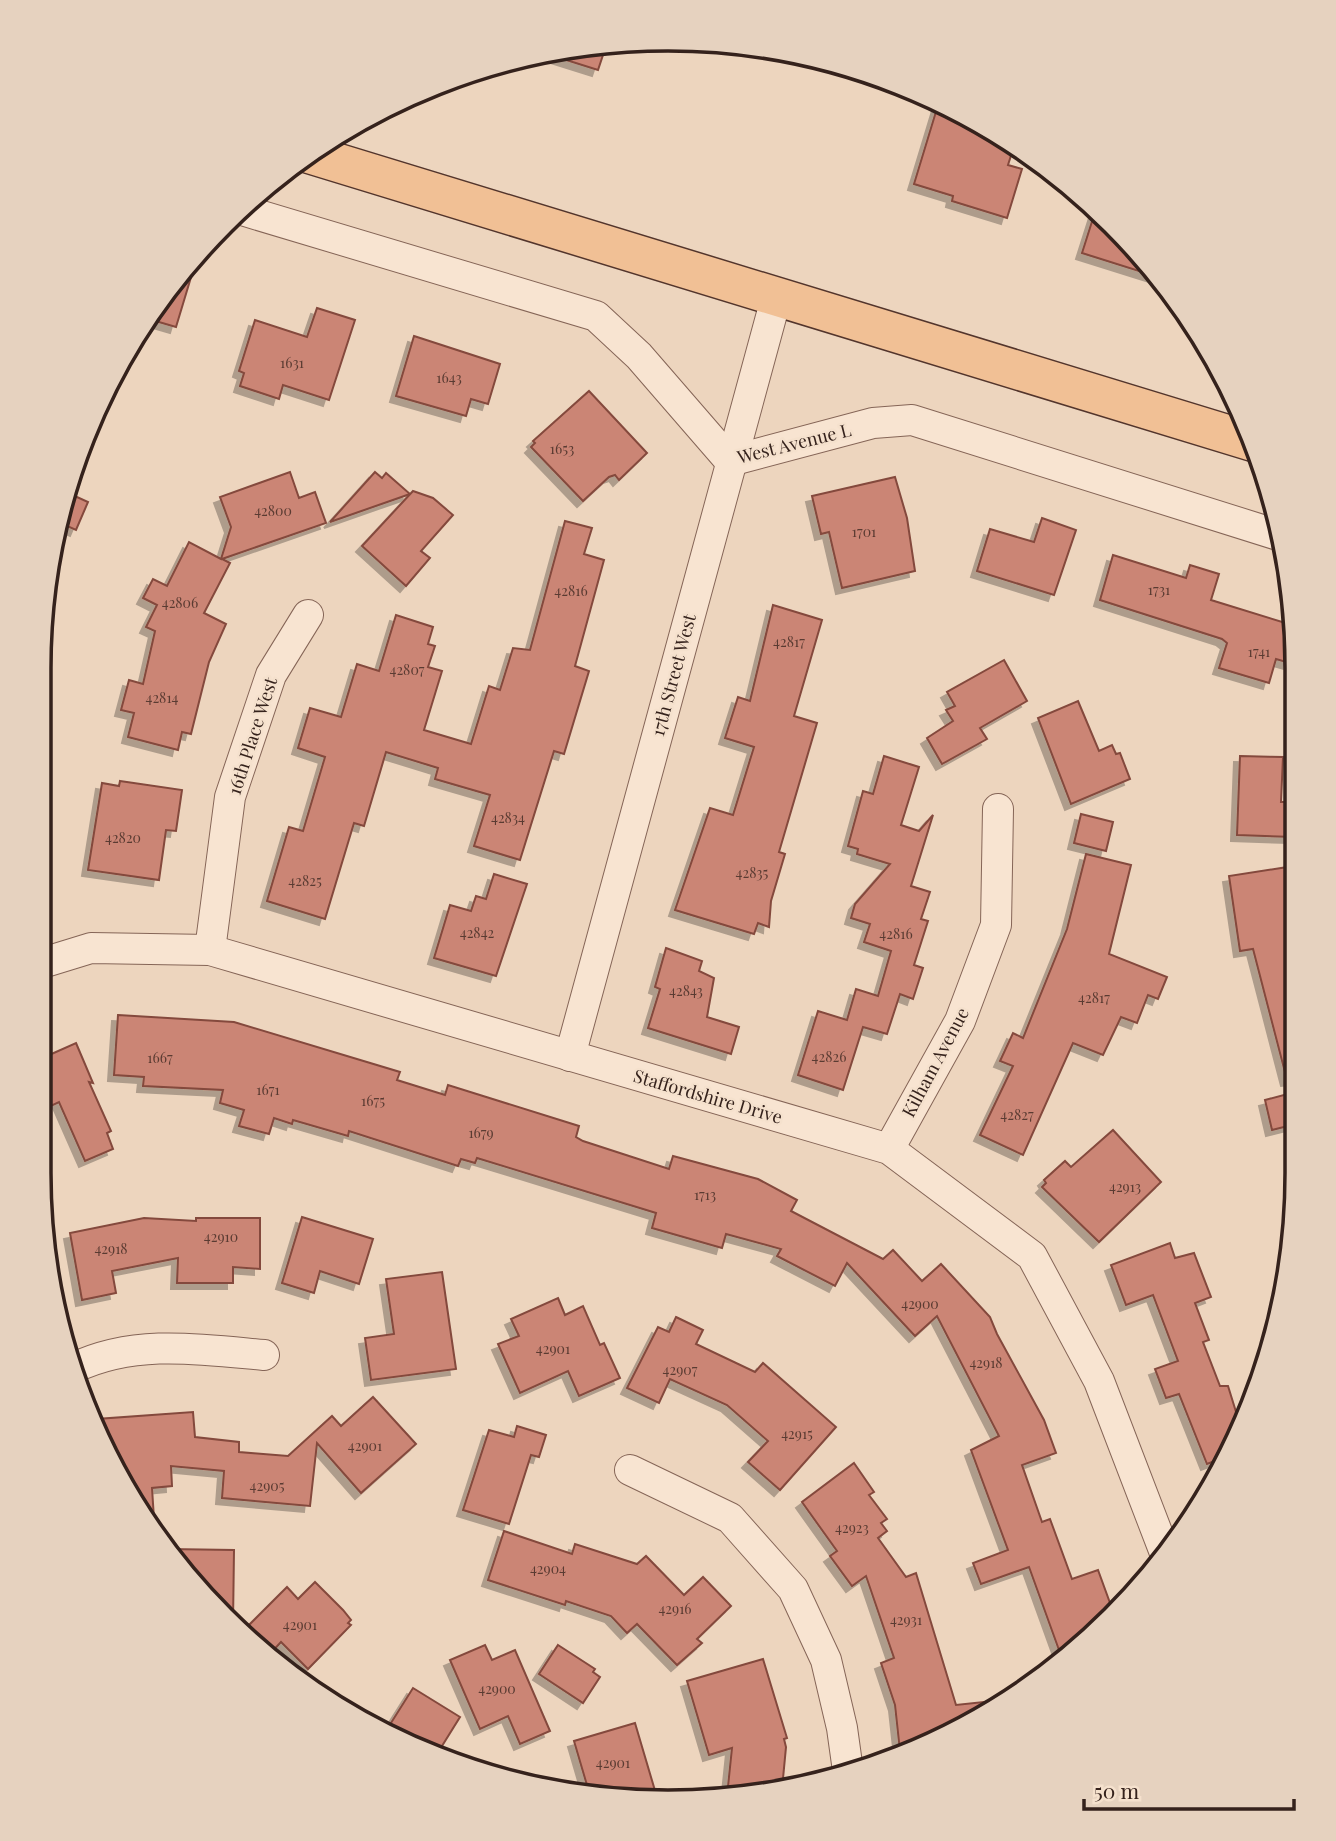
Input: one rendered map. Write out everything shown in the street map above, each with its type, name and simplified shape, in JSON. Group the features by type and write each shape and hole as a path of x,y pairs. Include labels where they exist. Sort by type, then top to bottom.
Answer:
{"main road":[{"path":"322,157 1240,438"}],"street":[{"name":"West Avenue L","path":"252,213 596,316 639,356 730,461 873,423 912,420 1269,532"},
{"name":"17th Street West","path":"570,1056 777,295"},
{"name":"16th Place West","path":"210,950 230,797 271,675 308,615"},
{"name":"Kilham Avenue","path":"889,1149 960,1021 996,925 998,809"},
{"name":"Staffordshire Drive","path":"51,960 91,948 210,950 889,1149 1032,1256 1099,1381 1162,1544"},
{"path":"82,1364 93,1359 169,1346 264,1355"},
{"path":"630,1470 730,1518 793,1589 826,1660 842,1728 847,1763"}],"building":[{"path":"603,54 598,70 566,60"},
{"path":"936,112 977,133 1011,155 1008,165 1022,169 1007,218 952,201 953,196 914,184"},
{"path":"1092,221 1141,272 1082,253"},
{"path":"191,276 176,327 157,322"},
{"path":"317,308 355,320 329,400 283,385 279,399 240,386 244,373 239,371 255,320 307,337"},
{"path":"414,336 500,364 488,404 471,399 466,416 396,396"},
{"path":"589,391 647,453 619,480 615,475 609,477 583,501 531,447 535,443 533,441"},
{"path":"290,472 299,498 315,492 326,523 222,559 230,563 204,613 226,624 209,662 191,734 182,732 178,750 128,737 134,713 121,710 129,680 143,684 155,631 146,627 157,605 143,598 153,579 167,586 189,542 221,559 231,527 220,497"},
{"path":"375,472 382,478 386,473 410,494 330,522"},
{"path":"895,477 907,518 915,571 842,588 829,532 821,534 812,496"},
{"path":"413,491 433,498 453,515 421,551 430,558 406,586 362,546"},
{"path":"76,496 88,502 76,530 68,526"},
{"path":"1042,518 1076,530 1054,595 977,571 990,529 1034,542"},
{"path":"565,521 592,528 584,554 604,560 575,666 589,671 564,754 554,751 520,860 474,846 490,795 435,779 438,768 386,752 364,826 354,823 325,919 267,901 289,827 303,831 325,757 298,748 310,708 341,717 357,664 379,671 396,615 433,627 428,644 435,646 428,667 442,671 424,730 471,744 489,686 500,690 513,648 530,650"},
{"path":"1113,555 1186,578 1190,565 1219,574 1211,600 1283,622 1285,662 1276,659 1269,683 1219,668 1227,643 1222,639 1100,600"},
{"path":"773,605 822,620 794,716 817,723 779,852 785,854 771,901 769,927 758,923 754,934 675,910 710,808 733,815 754,747 725,738 738,697 750,701"},
{"path":"1004,660 1027,701 980,728 987,739 942,764 927,738 953,721 946,710 955,706 947,692"},
{"path":"1078,701 1099,751 1112,745 1116,754 1120,753 1130,779 1071,804 1038,718"},
{"path":"884,756 919,767 901,825 919,831 933,815 911,886 930,892 921,919 928,921 914,965 923,968 913,999 900,994 887,1034 863,1027 843,1090 798,1075 818,1011 847,1020 856,989 878,996 891,951 864,942 870,924 851,918 855,904 890,864 857,854 858,849 848,846 863,791 873,794"},
{"path":"1240,756 1283,757 1281,802 1285,802 1285,837 1237,835"},
{"path":"120,781 182,790 176,831 166,830 159,880 88,870 102,783 119,786"},
{"path":"1081,814 1113,822 1106,851 1074,843"},
{"path":"1086,854 1131,865 1109,954 1167,977 1158,999 1148,995 1137,1023 1121,1017 1103,1055 1073,1043 1023,1155 980,1135 1013,1066 1000,1061 1013,1033 1023,1038 1067,929"},
{"path":"1285,867 1285,1072 1253,949 1240,951 1229,876"},
{"path":"494,874 527,884 496,976 434,958 450,905 471,911 476,896 486,899"},
{"path":"666,948 702,961 699,971 714,978 707,1017 739,1027 731,1054 648,1028 660,989 655,987"},
{"path":"118,1015 234,1022 400,1072 397,1080 445,1095 448,1085 579,1126 576,1137 583,1141 669,1169 673,1156 758,1179 797,1200 791,1211 883,1259 893,1250 922,1281 941,1264 990,1317 1044,1420 1056,1453 1022,1465 1042,1522 1050,1519 1072,1579 1098,1570 1110,1603 1059,1650 1029,1567 981,1584 973,1563 1008,1550 971,1450 999,1436 937,1316 915,1336 847,1263 835,1286 777,1256 781,1249 726,1234 722,1248 652,1228 656,1213 477,1158 475,1163 461,1159 458,1166 349,1131 348,1136 293,1120 292,1124 274,1118 269,1134 239,1126 244,1110 220,1103 223,1090 143,1086 144,1077 114,1075"},
{"path":"76,1043 93,1083 89,1082 111,1131 107,1133 113,1149 85,1161 59,1102 51,1106 51,1054"},
{"path":"1285,1095 1285,1127 1272,1130 1265,1100"},
{"path":"1113,1130 1161,1182 1099,1242 1042,1187 1046,1183 1044,1180 1065,1161 1071,1167"},
{"path":"302,1217 373,1239 359,1284 320,1271 314,1293 282,1283"},
{"path":"144,1218 196,1221 196,1218 260,1218 260,1269 233,1267 233,1283 177,1283 178,1258 112,1271 116,1293 82,1300 70,1233"},
{"path":"1170,1243 1175,1258 1194,1253 1211,1297 1195,1303 1209,1340 1203,1342 1220,1386 1228,1386 1236,1413 1214,1461 1207,1464 1179,1394 1166,1398 1155,1369 1178,1361 1153,1295 1126,1305 1111,1265"},
{"path":"442,1272 456,1369 371,1380 365,1338 394,1334 386,1279"},
{"path":"558,1298 565,1315 583,1306 600,1345 604,1343 620,1378 579,1396 568,1371 520,1393 498,1344 519,1336 511,1319"},
{"path":"676,1317 703,1330 696,1344 755,1372 763,1363 836,1427 780,1490 748,1462 768,1441 727,1405 670,1379 659,1403 627,1388 658,1327 669,1332"},
{"path":"373,1397 416,1444 361,1493 317,1443 310,1506 222,1498 224,1471 171,1466 172,1486 152,1488 154,1514 133,1482 102,1419 193,1412 195,1437 239,1442 239,1452 288,1456 332,1416 341,1426"},
{"path":"517,1426 546,1435 539,1457 531,1455 509,1524 463,1510 489,1430 514,1437"},
{"path":"854,1463 874,1492 869,1495 887,1519 881,1523 887,1531 878,1538 906,1577 916,1573 956,1705 987,1702 941,1727 899,1745 895,1705 881,1663 894,1658 866,1576 852,1586 830,1556 837,1551 802,1502"},
{"path":"504,1531 572,1554 575,1544 637,1564 646,1556 684,1595 703,1577 731,1606 697,1639 702,1643 677,1665 637,1624 627,1633 611,1616 566,1601 565,1605 488,1580"},
{"path":"178,1549 234,1550 233,1610"},
{"path":"315,1582 351,1620 348,1623 351,1625 308,1669 281,1642 275,1649 249,1625 287,1587 298,1599"},
{"path":"485,1645 492,1660 515,1650 550,1731 520,1744 508,1716 480,1729 450,1660"},
{"path":"558,1645 595,1669 593,1672 600,1677 583,1703 539,1674"},
{"path":"763,1659 787,1738 784,1739 786,1747 783,1779 728,1787 732,1748 709,1755 687,1681"},
{"path":"413,1688 460,1717 442,1747 390,1724"},
{"path":"635,1723 655,1790 587,1785 574,1741"}]}
